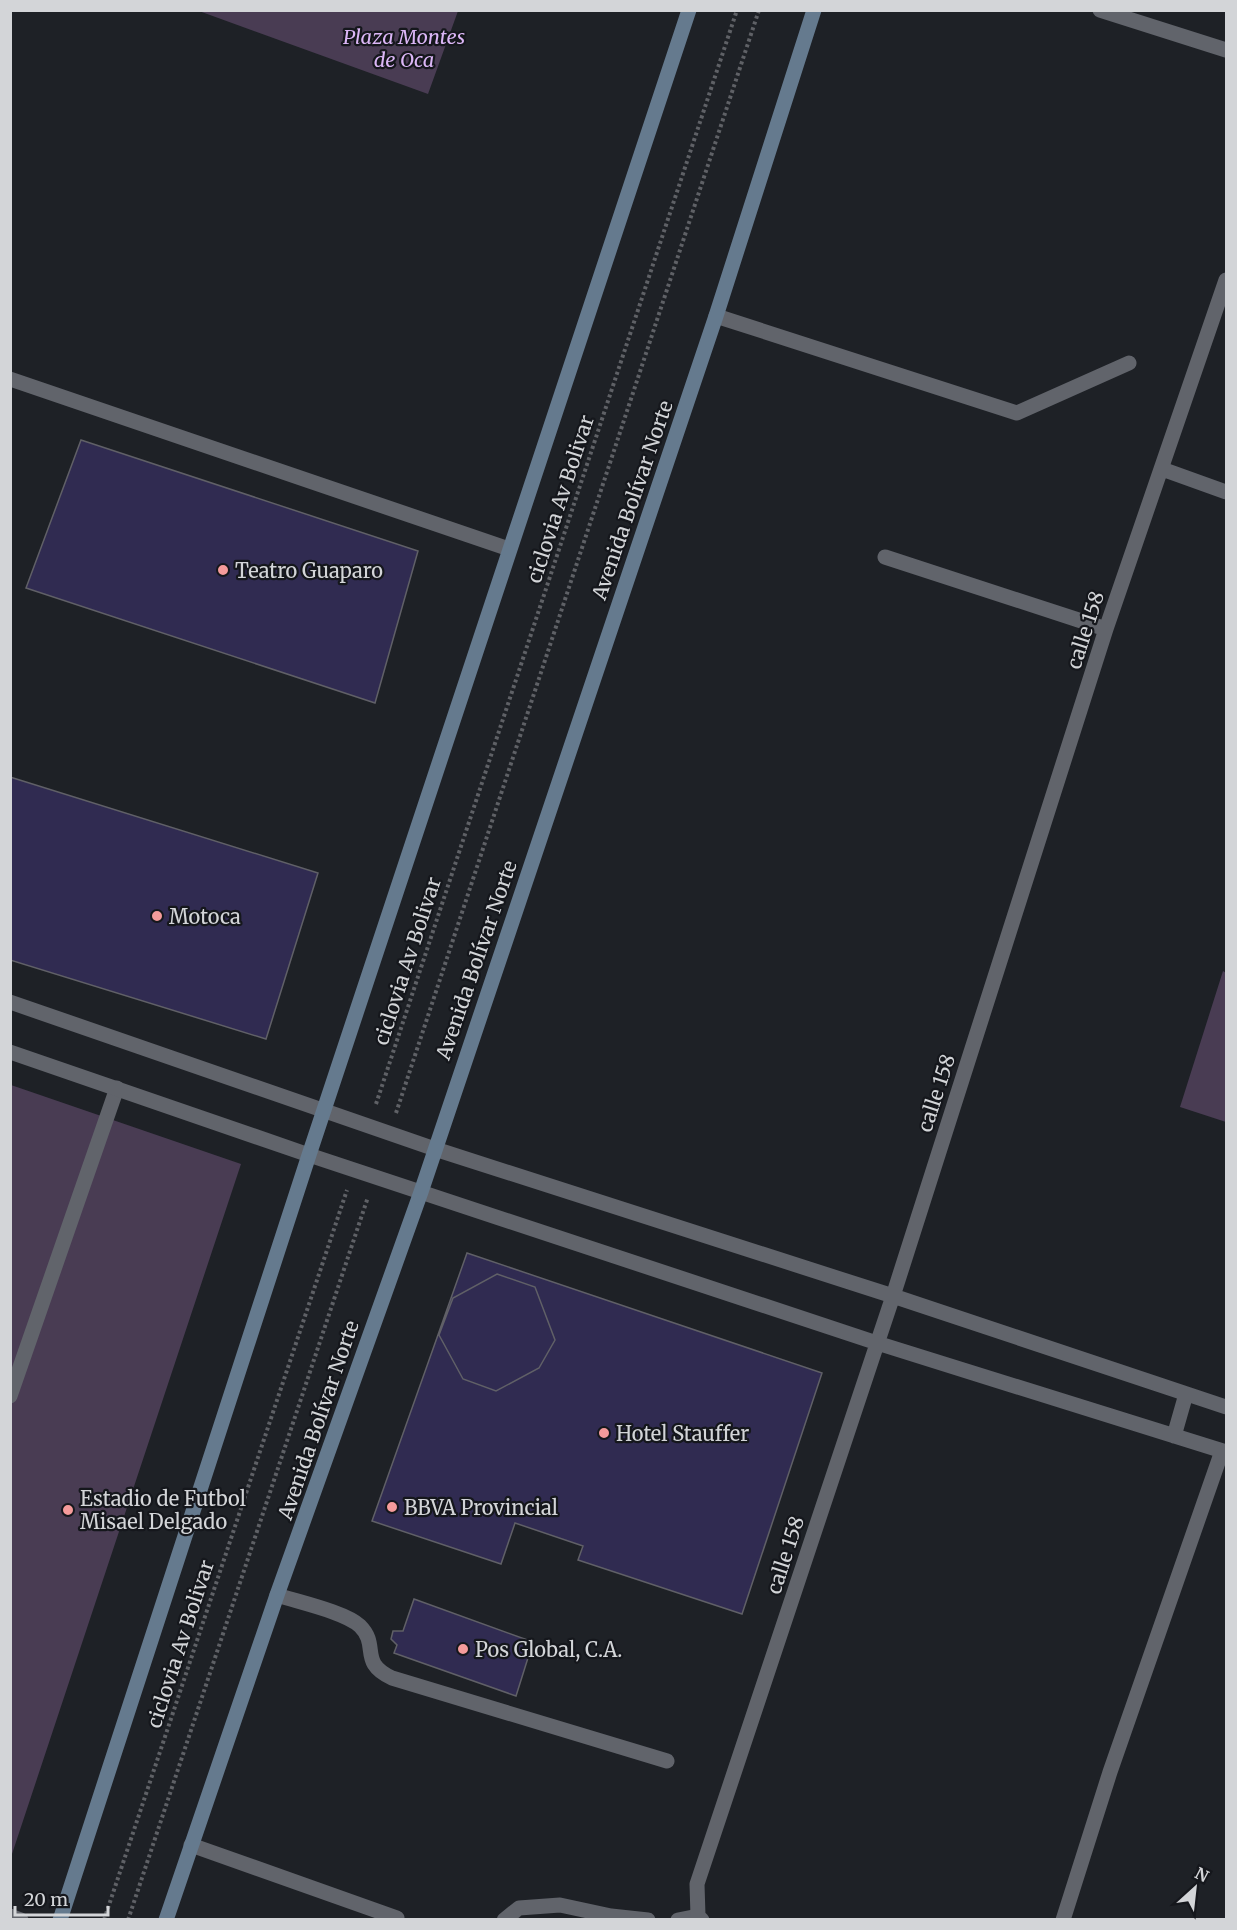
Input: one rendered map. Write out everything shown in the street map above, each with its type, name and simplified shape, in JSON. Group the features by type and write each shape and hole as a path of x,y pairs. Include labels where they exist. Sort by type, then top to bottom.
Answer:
{"main road":[{"path":"60,1920 309,1155 689,10"},
{"name":"Avenida Bolívar Norte","path":"166,1920 277,1595 421,1192 716,316 814,10"}],"street":[{"path":"1100,10 1227,50"},
{"name":"calle 158","path":"700,1918 697,1884 893,1296 1106,629 1227,280"},
{"path":"716,316 1017,412 1130,363"},
{"path":"10,379 509,549"},
{"path":"1162,469 1227,492"},
{"path":"885,557 1106,629"},
{"path":"10,1002 435,1149 893,1296 1227,1407"},
{"path":"10,1052 309,1155 877,1343 1224,1451 1110,1772 1063,1920"},
{"path":"10,1396 117,1088"},
{"path":"1174,1436 1186,1394"},
{"path":"277,1595 350,1619 361,1627 369,1638 372,1664 380,1673 667,1761"},
{"path":"191,1845 398,1918"},
{"path":"504,1920 519,1908 560,1905 611,1918 648,1920"},
{"path":"10,1916 21,1920"},
{"path":"678,1920 700,1918"}],"path":[{"name":"ciclovia Av Bolivar","path":"373,1112 737,10"},
{"name":"ciclovia Av Bolivar","path":"394,1120 759,10"},
{"name":"ciclovia Av Bolivar","path":"104,1920 350,1180"},
{"name":"ciclovia Av Bolivar","path":"128,1920 371,1187"}],"green space":[{"name":"Plaza Montes de Oca","path":"199,11 458,11 428,94"},
{"path":"1223,971 1226,973 1226,1122 1180,1107"},
{"name":"Estadio de Futbol Misael Delgado","path":"11,1085 241,1164 11,1857"}],"building":[{"name":"Teatro Guaparo","path":"81,440 418,551 375,703 26,588"},
{"name":"Motoca","path":"10,777 318,873 266,1039 10,960"},
{"path":"467,1253 822,1373 742,1614 578,1560 583,1546 515,1523 501,1564 372,1521"},
{"path":"497,1274 535,1287 555,1340 539,1368 496,1391 463,1379 439,1335 453,1298"},
{"name":"Pos Global, C.A.","path":"414,1599 533,1642 516,1696 394,1653 397,1645 391,1639 393,1631 403,1631"}],"place":[{"name":"Teatro Guaparo","path":"223,570"},
{"name":"Motoca","path":"157,916"},
{"name":"Hotel Stauffer","path":"604,1433"},
{"name":"BBVA Provincial","path":"392,1507"},
{"name":"Estadio de Futbol Misael Delgado","path":"68,1510"},
{"name":"Pos Global, C.A.","path":"463,1649"}]}
